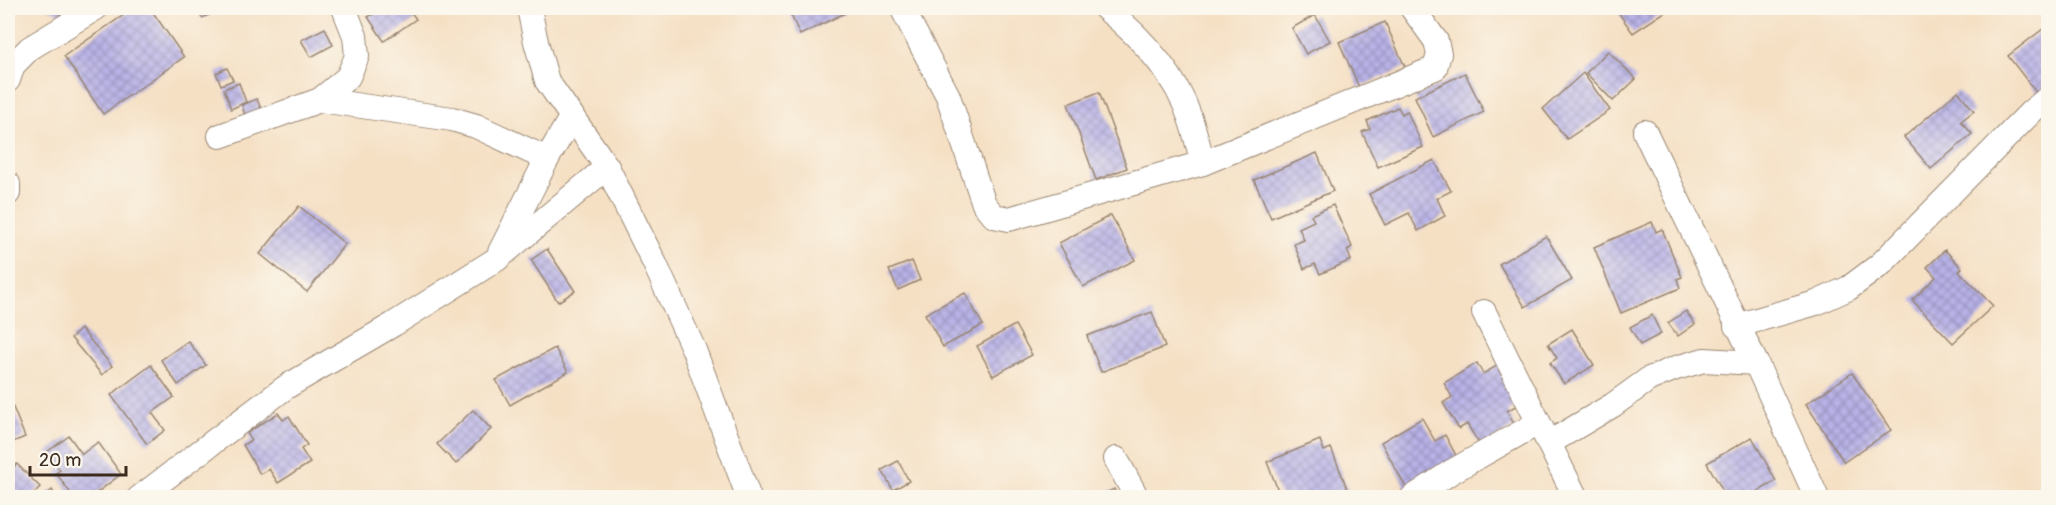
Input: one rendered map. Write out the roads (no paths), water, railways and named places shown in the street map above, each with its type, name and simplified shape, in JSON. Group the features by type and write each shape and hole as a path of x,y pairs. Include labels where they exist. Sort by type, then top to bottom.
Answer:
{"street":[{"path":"8,80 13,65 30,48 96,8"},
{"path":"220,136 320,100 348,77 357,56 356,36 344,8"},
{"path":"529,8 547,81 607,167 655,264 694,350 749,498"},
{"path":"902,8 948,96 984,204 994,216 1009,219 1203,163 1435,68 1439,54 1436,41 1412,8"},
{"path":"1105,8 1132,29 1167,71 1190,116 1203,163"},
{"path":"1736,326 1816,303 1849,288 1881,264 2032,111 2049,98"},
{"path":"320,100 452,119 476,126 547,159"},
{"path":"497,258 547,159 572,116"},
{"path":"1645,132 1736,326 1756,363 1817,498"},
{"path":"139,498 286,387 394,324 497,258 607,167"},
{"path":"8,184 8,193"},
{"path":"1484,312 1576,498"},
{"path":"1412,498 1451,472 1613,405 1649,378 1704,360 1756,363"},
{"path":"1116,459 1137,498"}]}
